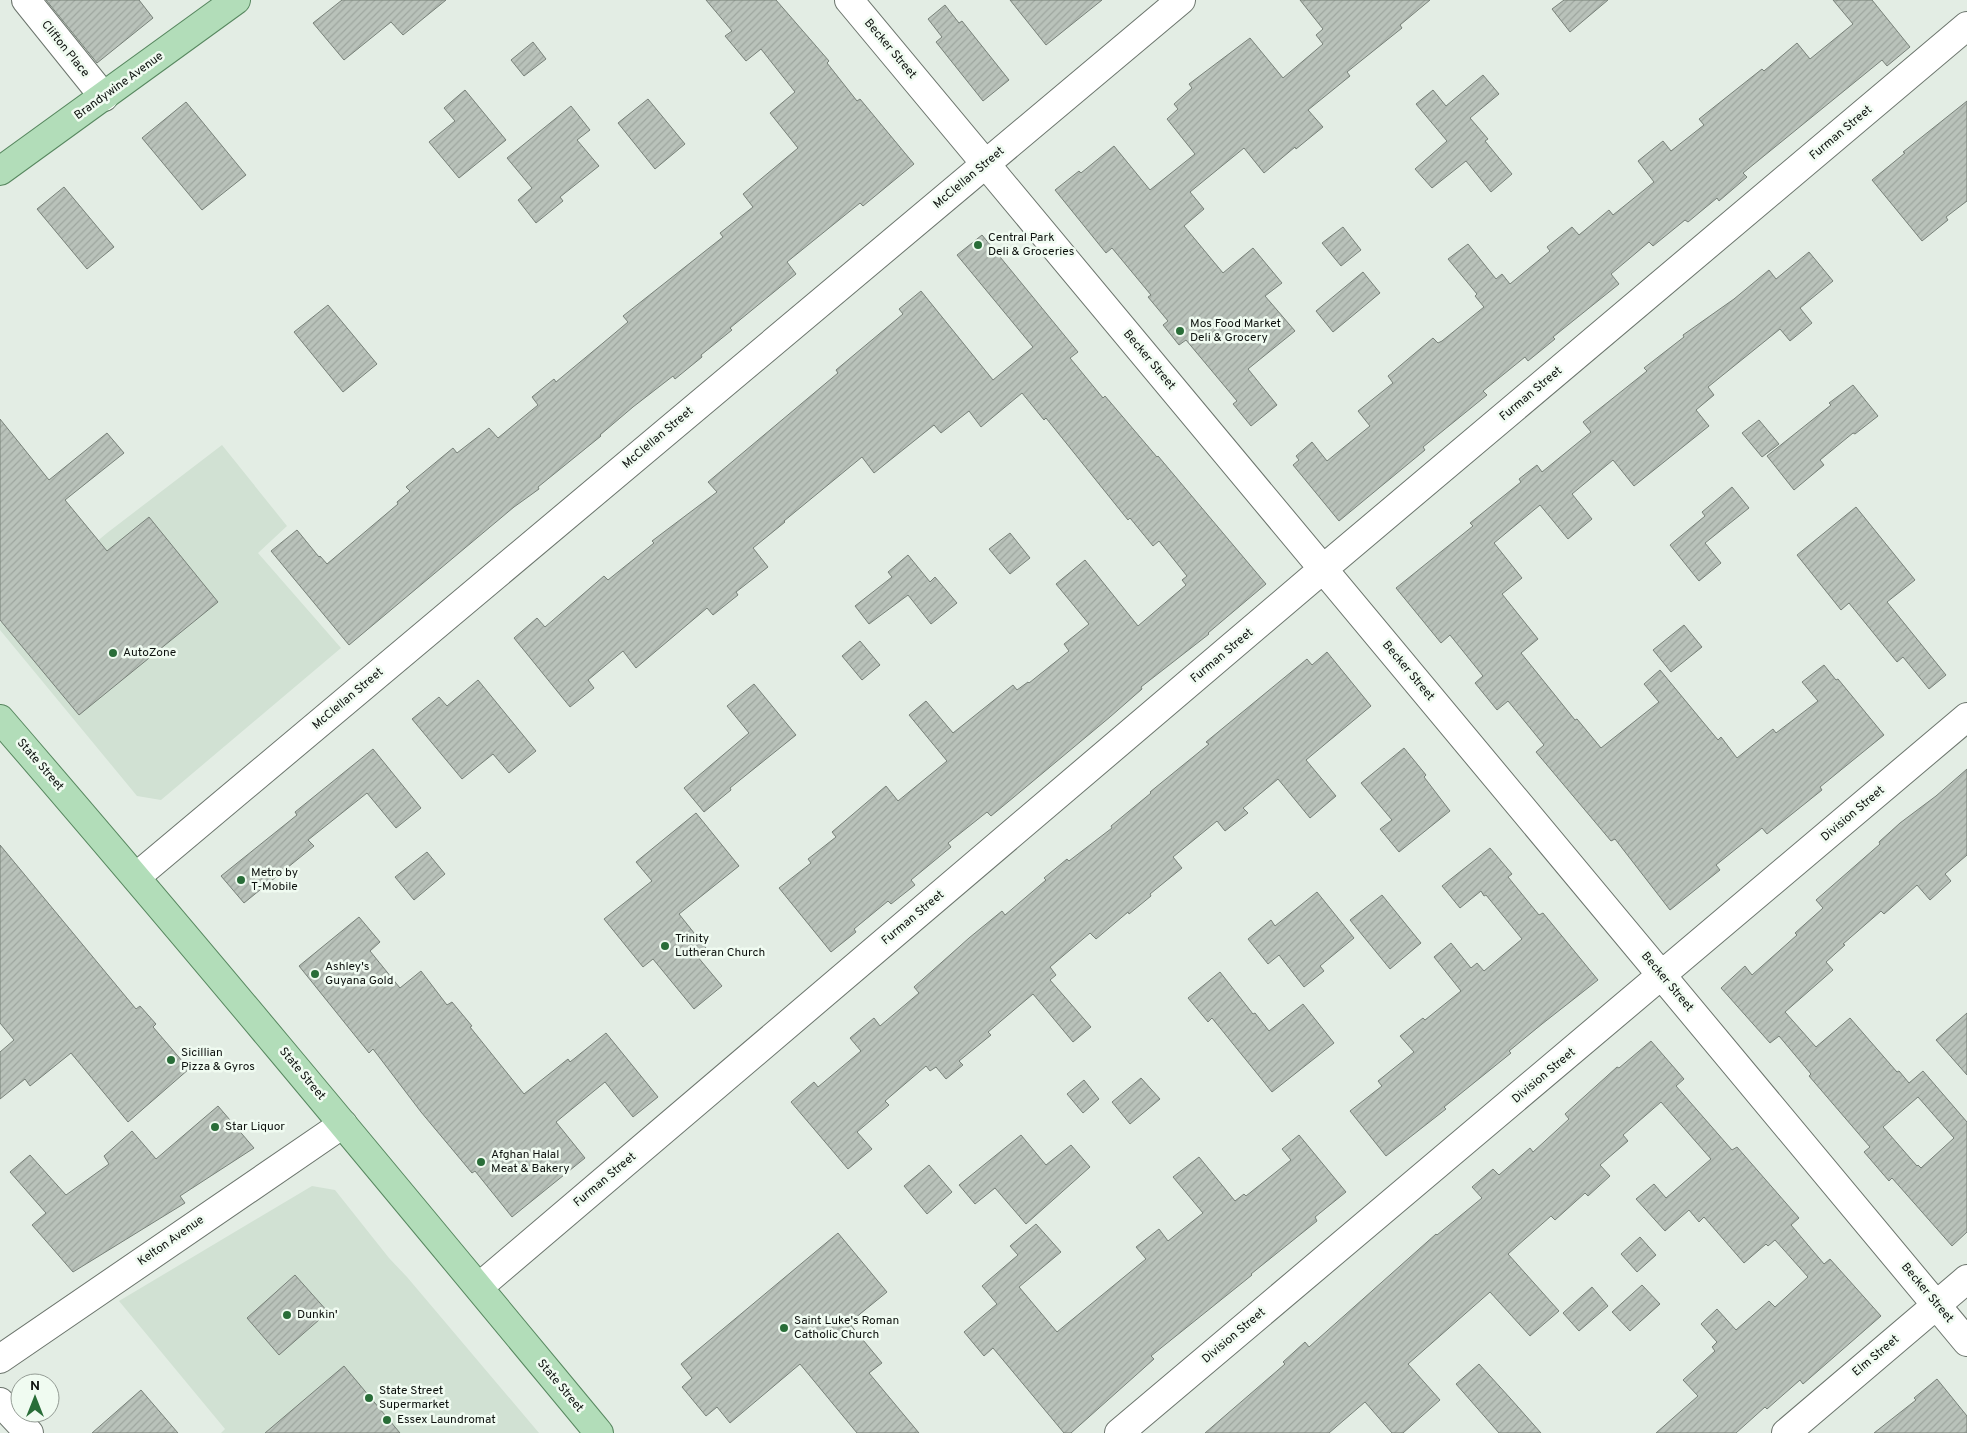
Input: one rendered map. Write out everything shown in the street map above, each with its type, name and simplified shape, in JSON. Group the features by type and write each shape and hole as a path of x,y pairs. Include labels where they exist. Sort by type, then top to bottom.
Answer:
{"main road":[{"name":"Brandywine Avenue","path":"0,171 236,0"},
{"name":"State Street","path":"0,719 136,877 599,1433"}],"street":[{"name":"Clifton Place","path":"26,0 104,97"},
{"name":"Becker Street","path":"849,0 1967,1342"},
{"name":"McClellan Street","path":"136,877 1181,0"},
{"name":"Furman Street","path":"479,1287 1323,569 1967,26"},
{"name":"Division Street","path":"1119,1433 1967,717"},
{"name":"Kelton Avenue","path":"0,1359 343,1124"},
{"name":"Elm Street","path":"1786,1433 1967,1279"},
{"path":"0,1402 28,1433"}],"shaded area":[{"path":"222,445 287,526 258,553 341,648 161,800 137,796 0,630 0,623 107,533"},
{"path":"312,1186 335,1190 389,1258 539,1433 221,1433 225,1429 119,1301"}],"building":[{"path":"46,0 139,0 153,18 97,63"},
{"path":"342,0 446,0 403,35 391,22 344,60 313,23"},
{"path":"706,0 776,0 829,61 827,63 857,101 860,99 914,164 863,206 860,203 787,262 796,274 730,328 732,330 701,355 702,357 675,379 673,376 633,407 601,436 538,487 539,489 514,507 349,645 271,551 297,530 327,564 398,504 397,502 410,491 406,487 453,448 457,453 489,428 498,438 538,405 532,397 554,379 556,382 603,343 628,322 623,316 723,237 720,233 753,207 743,194 798,148 770,113 795,92 761,49 746,61 725,36 732,31"},
{"path":"1010,0 1102,0 1046,45"},
{"path":"1300,0 1430,0 1400,25 1402,28 1347,72 1350,76 1308,110 1323,127 1296,149 1295,147 1264,173 1244,148 1190,192 1204,209 1184,226 1223,273 1253,248 1282,283 1265,296 1295,331 1248,369 1277,405 1251,426 1233,404 1237,401 1186,340 1179,345 1163,325 1168,321 1148,297 1151,295 1112,248 1106,253 1055,190 1079,171 1081,173 1114,146 1150,190 1195,154 1167,119 1178,109 1174,104 1192,88 1189,84 1250,38 1283,78 1323,44 1316,35 1323,29"},
{"path":"1564,0 1608,0 1570,32 1552,9"},
{"path":"1833,0 1872,0 1910,47 1887,66 1882,60 1743,173 1747,177 1719,201 1717,198 1688,222 1685,220 1653,246 1649,242 1611,274 1619,284 1553,337 1555,339 1528,361 1525,357 1483,391 1487,395 1423,447 1425,450 1339,521 1293,465 1299,460 1296,456 1312,442 1327,461 1370,426 1358,411 1393,383 1388,376 1433,338 1438,343 1442,341 1484,307 1475,296 1477,294 1448,259 1468,244 1496,279 1502,274 1510,284 1550,251 1547,247 1572,227 1579,235 1609,210 1613,215 1654,182 1638,161 1663,141 1671,151 1704,125 1699,119 1762,69 1764,71 1797,43 1810,59 1853,24"},
{"path":"945,5 959,23 962,21 1009,80 983,101 936,42 942,37 928,19"},
{"path":"533,42 546,59 524,76 511,60"},
{"path":"1483,75 1499,94 1470,118 1488,139 1485,141 1512,174 1491,192 1466,161 1432,188 1415,169 1447,141 1416,104 1433,90 1446,106"},
{"path":"465,90 506,140 459,178 429,142 455,121 444,108"},
{"path":"648,99 685,144 655,169 618,123"},
{"path":"1967,101 1967,201 1946,217 1948,220 1922,241 1872,180 1905,153 1903,152"},
{"path":"186,102 246,175 202,210 142,138"},
{"path":"571,106 590,130 577,140 599,166 560,197 563,201 536,223 518,200 532,188 507,158"},
{"path":"64,187 114,247 87,269 37,209"},
{"path":"1343,227 1361,250 1341,266 1322,243"},
{"path":"982,235 1078,352 1070,358 1103,398 1105,396 1158,456 1266,584 1209,634 1141,687 1142,689 1110,717 991,816 987,812 948,843 951,847 911,880 915,885 891,904 888,901 854,929 856,932 831,952 779,888 811,863 808,859 836,837 832,832 886,786 898,801 947,761 909,715 926,701 953,733 1013,685 1017,690 1029,683 1069,651 1064,644 1089,624 1056,584 1085,560 1138,626 1186,585 1182,580 1187,576 1159,541 1153,546 1130,518 1128,520 1046,418 1044,420 1022,393 981,427 969,411 941,433 934,425 874,473 862,457 753,548 768,567 736,592 738,595 713,615 707,608 636,668 623,651 588,680 594,688 570,707 514,638 537,618 545,627 604,576 608,580 654,543 652,541 717,492 708,482 838,373 836,370 903,314 899,309 921,291 993,380 1033,347 957,255"},
{"path":"1809,252 1833,281 1800,308 1812,323 1790,341 1780,329 1708,387 1714,395 1696,410 1709,426 1634,486 1613,460 1572,494 1592,519 1568,539 1540,505 1494,543 1522,578 1502,594 1538,639 1521,653 1575,720 1577,719 1601,748 1659,702 1644,684 1660,670 1718,740 1721,737 1737,758 1773,729 1776,733 1818,701 1802,682 1824,665 1836,680 1838,679 1884,735 1820,787 1822,790 1767,834 1762,828 1716,865 1720,870 1670,910 1615,839 1611,841 1536,752 1544,745 1508,701 1497,710 1475,683 1483,676 1450,635 1441,643 1396,588 1473,526 1470,523 1521,482 1519,479 1537,465 1542,472 1591,432 1583,422 1647,371 1644,368 1684,337 1683,335 1734,299 1769,270 1776,279"},
{"path":"1363,272 1380,293 1333,332 1316,311"},
{"path":"328,305 377,364 343,392 294,332"},
{"path":"1853,385 1878,416 1855,434 1853,433 1820,460 1824,465 1794,490 1767,456"},
{"path":"0,419 49,480 107,433 124,453 65,500 107,551 149,517 218,602 79,715 0,620"},
{"path":"1759,420 1779,444 1762,457 1742,433"},
{"path":"1732,487 1749,508 1705,543 1721,563 1699,581 1670,545 1705,516 1702,512"},
{"path":"1856,507 1915,580 1887,602 1946,675 1929,689 1903,657 1897,662 1849,603 1841,610 1797,555"},
{"path":"1010,533 1030,558 1010,574 989,549"},
{"path":"908,555 930,582 935,577 957,603 931,624 908,595 869,624 855,606 892,577 888,572"},
{"path":"1684,625 1702,647 1671,672 1653,650"},
{"path":"860,641 880,665 862,680 842,656"},
{"path":"1327,652 1371,706 1306,760 1336,796 1310,818 1278,779 1243,808 1248,813 1225,831 1217,821 1173,857 1182,868 1150,894 1151,896 1129,914 1128,912 1096,939 1090,933 1050,967 1056,975 1050,980 1091,1027 1073,1042 1033,994 988,1032 991,1035 959,1061 963,1065 946,1079 936,1067 930,1071 926,1066 885,1101 889,1105 857,1132 872,1149 848,1169 791,1102 814,1082 818,1087 861,1051 850,1038 874,1018 880,1026 919,993 914,987 969,938 1002,911 1005,915 1046,880 1044,878 1067,859 1069,861 1112,828 1111,826 1150,792 1209,744 1206,742 1307,659 1312,665"},
{"path":"478,680 536,751 509,773 493,754 462,779 412,719 439,697 447,706"},
{"path":"754,684 796,735 730,788 731,790 704,812 684,788 749,733 727,706"},
{"path":"1404,748 1426,775 1424,777 1450,811 1399,852 1380,829 1392,820 1361,783"},
{"path":"373,749 421,808 396,828 367,793 308,840 314,846 244,903 221,876 297,815 295,812"},
{"path":"1967,769 1967,855 1945,874 1951,881 1930,900 1917,885 1884,914 1881,911 1843,944 1845,945 1826,962 1833,970 1785,1012 1816,1047 1850,1018 1909,1083 1923,1071 1967,1122 1967,1232 1952,1246 1892,1178 1889,1181 1864,1152 1870,1147 1809,1076 1811,1074 1779,1036 1770,1043 1721,988 1745,966 1752,975 1797,935 1795,933 1823,908 1816,900 1880,844 1879,842 1900,823 1936,796","holes":["1918,1097 1954,1138 1921,1168 1917,1166 1883,1127"]},
{"path":"696,813 739,866 679,914 706,948 697,956 722,986 694,1009 653,959 643,967 604,919 652,881 636,862"},
{"path":"0,845 136,1009 140,1006 156,1024 153,1027 189,1069 128,1122 71,1053 30,1086 25,1079 0,1099 0,1052 14,1040 0,1023"},
{"path":"1490,848 1512,874 1508,877 1539,915 1543,913 1598,980 1509,1051 1511,1053 1444,1107 1446,1109 1386,1156 1350,1111 1382,1086 1378,1081 1414,1052 1400,1036 1423,1018 1425,1020 1461,991 1434,957 1451,943 1471,968 1477,963 1484,971 1522,939 1481,891 1460,908 1442,886"},
{"path":"427,852 445,874 414,900 395,877"},
{"path":"1317,892 1354,938 1320,966 1324,971 1304,987 1279,955 1268,964 1248,939 1271,920 1275,926"},
{"path":"1382,895 1421,943 1390,969 1350,920"},
{"path":"359,917 380,942 370,951 400,988 421,971 447,1005 452,1002 524,1094 568,1059 570,1062 606,1033 658,1097 633,1117 605,1082 556,1122 585,1158 512,1217 475,1171 472,1173 421,1112 373,1049 369,1053 299,966"},
{"path":"1220,972 1269,1031 1303,1004 1334,1043 1272,1092 1212,1018 1208,1022 1188,998"},
{"path":"1967,1013 1967,1075 1936,1040"},
{"path":"1651,1041 1684,1079 1676,1086 1732,1150 1737,1147 1799,1218 1791,1225 1824,1264 1830,1259 1881,1316 1803,1384 1800,1380 1767,1409 1765,1407 1736,1433 1656,1433 1698,1396 1683,1380 1715,1351 1712,1347 1717,1342 1701,1324 1717,1309 1736,1330 1769,1301 1775,1307 1808,1277 1775,1240 1768,1246 1766,1244 1744,1263 1704,1217 1699,1222 1689,1210 1665,1231 1636,1199 1654,1184 1666,1198 1711,1159 1661,1102 1623,1135 1628,1141 1600,1165 1610,1176 1588,1196 1585,1193 1555,1220 1551,1216 1508,1254 1559,1311 1530,1336 1490,1292 1408,1364 1440,1400 1403,1433 1392,1433 1365,1402 1329,1433 1205,1433 1285,1364 1283,1362 1305,1342 1309,1347 1436,1234 1482,1198 1472,1187 1493,1169 1499,1175 1530,1148 1533,1152 1569,1119 1565,1114 1617,1067 1619,1068"},
{"path":"1141,1078 1160,1099 1130,1124 1112,1102"},
{"path":"1084,1080 1099,1099 1083,1113 1067,1094"},
{"path":"218,1106 254,1148 180,1196 185,1203 73,1272 32,1225 46,1213 10,1172 30,1155 66,1195 109,1164 104,1156 132,1131 156,1159"},
{"path":"1021,1135 1046,1165 1071,1145 1090,1167 1026,1224 995,1188 975,1204 959,1185"},
{"path":"1299,1135 1346,1192 1315,1217 1317,1221 1151,1356 1154,1359 1071,1433 1064,1433 993,1348 984,1356 964,1332 997,1304 982,1286 1018,1255 1010,1246 1036,1224 1061,1252 1019,1287 1057,1332 1146,1259 1136,1247 1159,1229 1168,1241 1203,1213 1173,1177 1199,1157 1235,1201 1244,1194 1246,1196 1291,1160 1282,1149"},
{"path":"929,1165 952,1192 927,1214 904,1186"},
{"name":"Saint Luke's Roman Catholic Church","path":"838,1233 887,1292 849,1323 882,1363 869,1373 919,1433 857,1433 800,1364 730,1423 717,1407 706,1416 682,1387 692,1378 681,1364"},
{"path":"1640,1237 1656,1255 1637,1272 1621,1254"},
{"name":"Dunkin'","path":"295,1275 328,1312 279,1355 247,1318"},
{"path":"1642,1285 1660,1304 1630,1331 1612,1312"},
{"path":"1592,1287 1608,1306 1579,1331 1563,1313"},
{"path":"1479,1364 1541,1433 1499,1433 1456,1384"},
{"path":"344,1366 400,1433 265,1433"},
{"path":"1937,1379 1967,1416 1967,1433 1874,1433 1916,1400 1914,1398"},
{"path":"141,1390 178,1433 92,1433"}],"place":[{"name":"Central Park Deli & Groceries","path":"978,245"},
{"name":"Mos Food Market Deli & Grocery","path":"1180,331"},
{"name":"AutoZone","path":"113,653"},
{"name":"Metro by T-Mobile","path":"241,880"},
{"name":"Trinity Lutheran Church","path":"665,946"},
{"name":"Ashley's Guyana Gold","path":"315,974"},
{"name":"Sicillian Pizza & Gyros","path":"171,1060"},
{"name":"Star Liquor","path":"215,1127"},
{"name":"Afghan Halal Meat & Bakery","path":"481,1162"},
{"name":"Dunkin'","path":"287,1315"},
{"name":"Saint Luke's Roman Catholic Church","path":"784,1328"},
{"name":"State Street Supermarket","path":"369,1398"},
{"name":"Essex Laundromat","path":"387,1420"}]}
